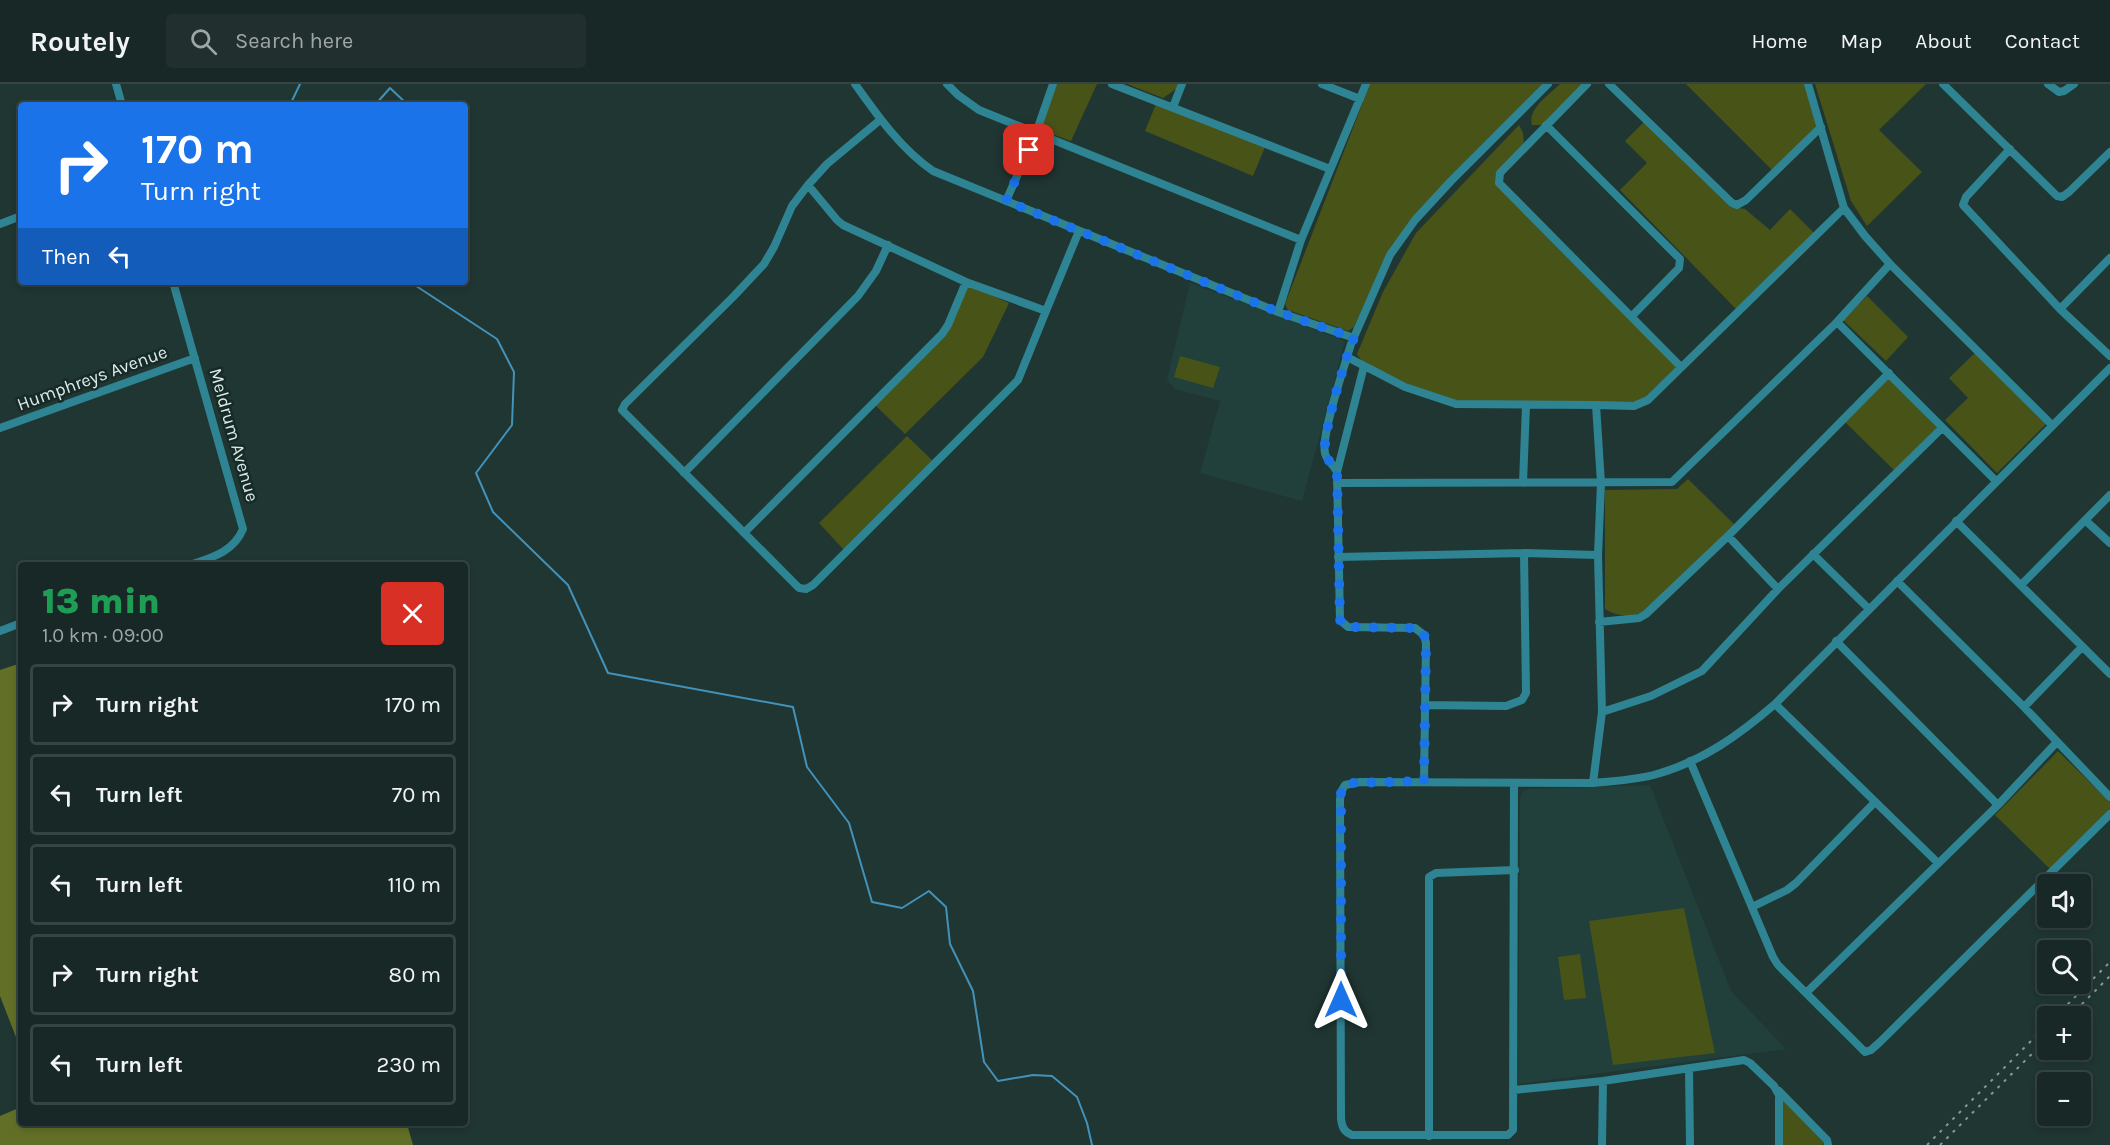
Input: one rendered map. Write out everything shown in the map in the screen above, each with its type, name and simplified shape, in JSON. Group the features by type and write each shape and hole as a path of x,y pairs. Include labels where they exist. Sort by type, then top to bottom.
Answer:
{"street":[{"path":"116,84 121,102"},
{"path":"855,84 880,120 922,163 933,171 1278,312 1354,338"},
{"path":"947,84 979,110 1301,240"},
{"path":"1006,201 1036,133 1053,84"},
{"path":"1112,84 1330,169"},
{"path":"1173,107 1182,84"},
{"path":"1322,84 1360,99"},
{"path":"1278,312 1301,240 1366,84"},
{"path":"1337,472 1326,456 1324,447 1331,411 1354,338 1390,255 1415,220 1451,181 1548,84"},
{"path":"1587,84 1500,173 1499,183 1681,367"},
{"path":"1609,84 1732,203 1737,205 1746,200 1821,127"},
{"path":"1808,84 1844,208 1865,237 1890,264 2052,425"},
{"path":"1944,84 2060,197 2069,192 2110,152"},
{"path":"2048,84 2059,92 2074,84"},
{"path":"880,120 827,164 808,185 792,206 764,264 622,408 622,412 796,586 802,589 809,588 1018,380 1079,231"},
{"path":"1546,125 1680,259 1679,268 1632,316"},
{"path":"2010,149 1966,197 1963,205 2060,309 2110,356"},
{"path":"808,185 840,222 966,282 1046,311"},
{"path":"1347,357 1405,387 1456,404 1634,406 1641,404 1648,400 1844,208"},
{"path":"0,224 18,217"},
{"path":"684,473 858,296 876,271 888,245"},
{"path":"2060,309 2110,258"},
{"path":"1337,483 1672,482 1837,322 1890,264"},
{"path":"744,533 942,334 966,282"},
{"name":"Meldrum Avenue","path":"174,285 243,529 236,543 223,553 198,562"},
{"path":"1837,322 1996,481"},
{"name":"Humphreys Avenue","path":"0,428 195,358"},
{"path":"1364,366 1337,472 1339,616 1344,626 1415,628 1424,634 1426,644 1424,781"},
{"path":"1514,783 1514,1127 1510,1134 1352,1135 1344,1129 1341,1119 1341,792 1345,785 1424,781 1593,783 1657,774 1690,761 1727,742 1774,704 2110,368"},
{"path":"1599,622 1643,617 1728,536 1889,373"},
{"path":"1523,483 1526,405"},
{"path":"1593,783 1602,712 1598,555 1601,483 1596,405"},
{"path":"1602,712 1651,696 1702,671 1778,588 1942,428"},
{"path":"2021,585 2110,495"},
{"path":"2085,520 2110,543"},
{"path":"1956,521 2110,674"},
{"path":"1728,536 1778,588"},
{"path":"1338,557 1524,553 1598,555"},
{"path":"1425,705 1506,706 1522,700 1526,693 1524,553"},
{"path":"1813,554 1869,609"},
{"path":"1897,581 2024,707 2110,797"},
{"path":"0,631 18,624"},
{"path":"1836,641 1998,805"},
{"path":"2024,707 2082,647"},
{"path":"1774,704 1938,863"},
{"path":"1806,993 1998,805 2057,742"},
{"path":"1690,761 1773,957 1778,965 1862,1050 1871,1050 2110,814"},
{"path":"1752,906 1787,890 1796,883 1874,803"},
{"path":"1429,1136 1429,877 1436,873 1515,870"},
{"path":"1514,1090 1603,1081 1744,1060 1774,1086 1827,1140 1828,1145"},
{"path":"1689,1068 1690,1145"},
{"path":"1602,1145 1603,1081"},
{"path":"1774,1086 1779,1095 1779,1145"}],"shaded area":[{"path":"1190,283 1345,341 1302,501 1200,473 1220,401 1175,389 1167,380"},
{"path":"1650,785 1731,991 1786,1049 1518,1084 1520,798 1523,791"}],"green space":[{"path":"1057,84 1097,84 1071,141 1043,131 1042,125"},
{"path":"1127,84 1178,84 1176,89 1163,98"},
{"path":"1370,84 1543,84 1387,254 1354,327 1348,331 1288,310 1285,304"},
{"path":"1560,84 1583,84 1542,125 1532,125 1531,119 1536,108"},
{"path":"1686,84 1805,84 1818,126 1773,171"},
{"path":"1815,84 1926,84 1879,130 1922,172 1867,226 1851,201"},
{"path":"1156,104 1265,147 1253,176 1145,131"},
{"path":"1645,121 1731,207 1745,209 1770,230 1790,209 1814,233 1736,309 1620,190 1647,163 1625,141"},
{"path":"1519,125 1524,143 1496,177 1679,367 1647,399 1634,404 1457,402 1432,395 1364,364 1357,354 1383,292 1416,233"},
{"path":"967,284 1009,303 983,357 905,434 875,405 936,345"},
{"path":"1867,296 1908,337 1886,361 1843,320"},
{"path":"1976,352 2046,424 1997,473 1945,420 1968,398 1949,378"},
{"path":"1180,356 1220,367 1213,388 1174,377"},
{"path":"1889,377 1937,428 1894,470 1845,422"},
{"path":"907,436 933,461 844,550 819,523"},
{"path":"1688,479 1735,525 1645,611 1625,615 1614,614 1605,609 1605,490 1677,489"},
{"path":"18,664 18,1042 0,996 0,670"},
{"path":"2058,751 2110,802 2110,809 2051,870 1995,815"},
{"path":"1684,908 1715,1053 1613,1065 1589,921"},
{"path":"1580,954 1586,998 1564,1000 1558,957"},
{"path":"1782,1097 1823,1141 1823,1145 1782,1145"},
{"path":"18,1108 18,1126 408,1126 413,1145 0,1145 0,1116"}],"waterway":[{"path":"291,102 300,84"},
{"path":"378,102 390,88 405,102"},
{"path":"415,285 497,339 514,372 512,425 476,473 493,512 568,585 608,673 793,707 807,767 849,823 872,902 902,908 929,891 946,907 950,944 973,991 984,1062 998,1081 1033,1075 1052,1076 1077,1097 1092,1145"}],"railway":[{"path":"2066,1006 2110,962"},
{"path":"2080,1006 2110,976"},
{"path":"1927,1145 2037,1035"},
{"path":"1940,1145 2037,1049"}],"route":[{"path":"1029,150 1006,201 1278,312 1354,338 1331,411 1324,447 1326,456 1337,472 1339,616 1341,623 1348,627 1415,628 1424,634 1426,644 1424,781 1352,783 1345,785 1341,792 1341,1000"}]}
